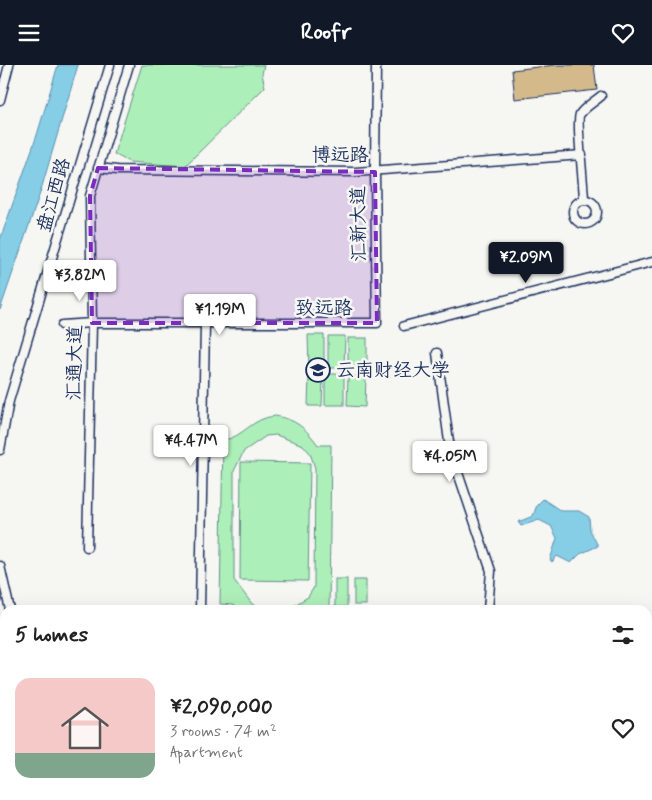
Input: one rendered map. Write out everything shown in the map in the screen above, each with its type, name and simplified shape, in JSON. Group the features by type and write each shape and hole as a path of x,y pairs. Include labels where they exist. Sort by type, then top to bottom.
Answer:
{"street":[{"path":"0,101 9,65"},
{"name":"盘江西路","path":"0,450 10,401 110,65"},
{"name":"汇通大道","path":"87,547 92,323 90,197 129,65"},
{"name":"汇新大道","path":"376,65 377,323"},
{"path":"584,200 582,155 578,127 580,115 601,96"},
{"name":"博远路","path":"98,168 129,170 375,172 582,155"},
{"path":"404,326 652,262"},
{"name":"致远路","path":"62,325 92,323 377,323"},
{"path":"200,605 205,324"},
{"path":"437,353 450,449 491,571 488,605"},
{"path":"0,566 9,605"}],"highlighted area":[{"path":"98,168 375,172 377,323 92,323 90,196"}],"green space":[{"path":"142,65 264,65 262,74 265,87 185,166 129,162 114,154"},
{"path":"308,335 324,335 324,369 309,369"},
{"path":"328,336 345,336 344,368 328,368"},
{"path":"348,338 367,338 367,368 348,368"},
{"path":"325,374 344,374 344,405 325,405"},
{"path":"309,376 323,376 322,406 308,406"},
{"path":"348,376 366,376 365,407 347,406"},
{"path":"275,416 288,419 300,425 318,445 331,445 329,605 294,605 308,597 314,587 315,468 310,453 303,445 276,435 266,436 244,451 234,471 234,580 254,605 220,604 223,440 236,436 253,424"},
{"path":"241,462 310,463 308,581 240,580"},
{"path":"335,579 347,579 347,605 335,605"},
{"path":"354,580 366,580 366,605 354,605"}],"water":[{"path":"58,65 78,65 40,193 0,310 0,240 37,135"},
{"path":"543,499 561,511 579,511 589,517 590,530 598,546 580,554 571,563 557,556 552,562 550,560 557,538 551,526 539,520 521,526 518,522 533,516 537,505"}],"building":[{"path":"555,65 594,65 597,90 515,99 512,70"}],"place":[{"name":"云南财经大学","path":"318,370"}]}
